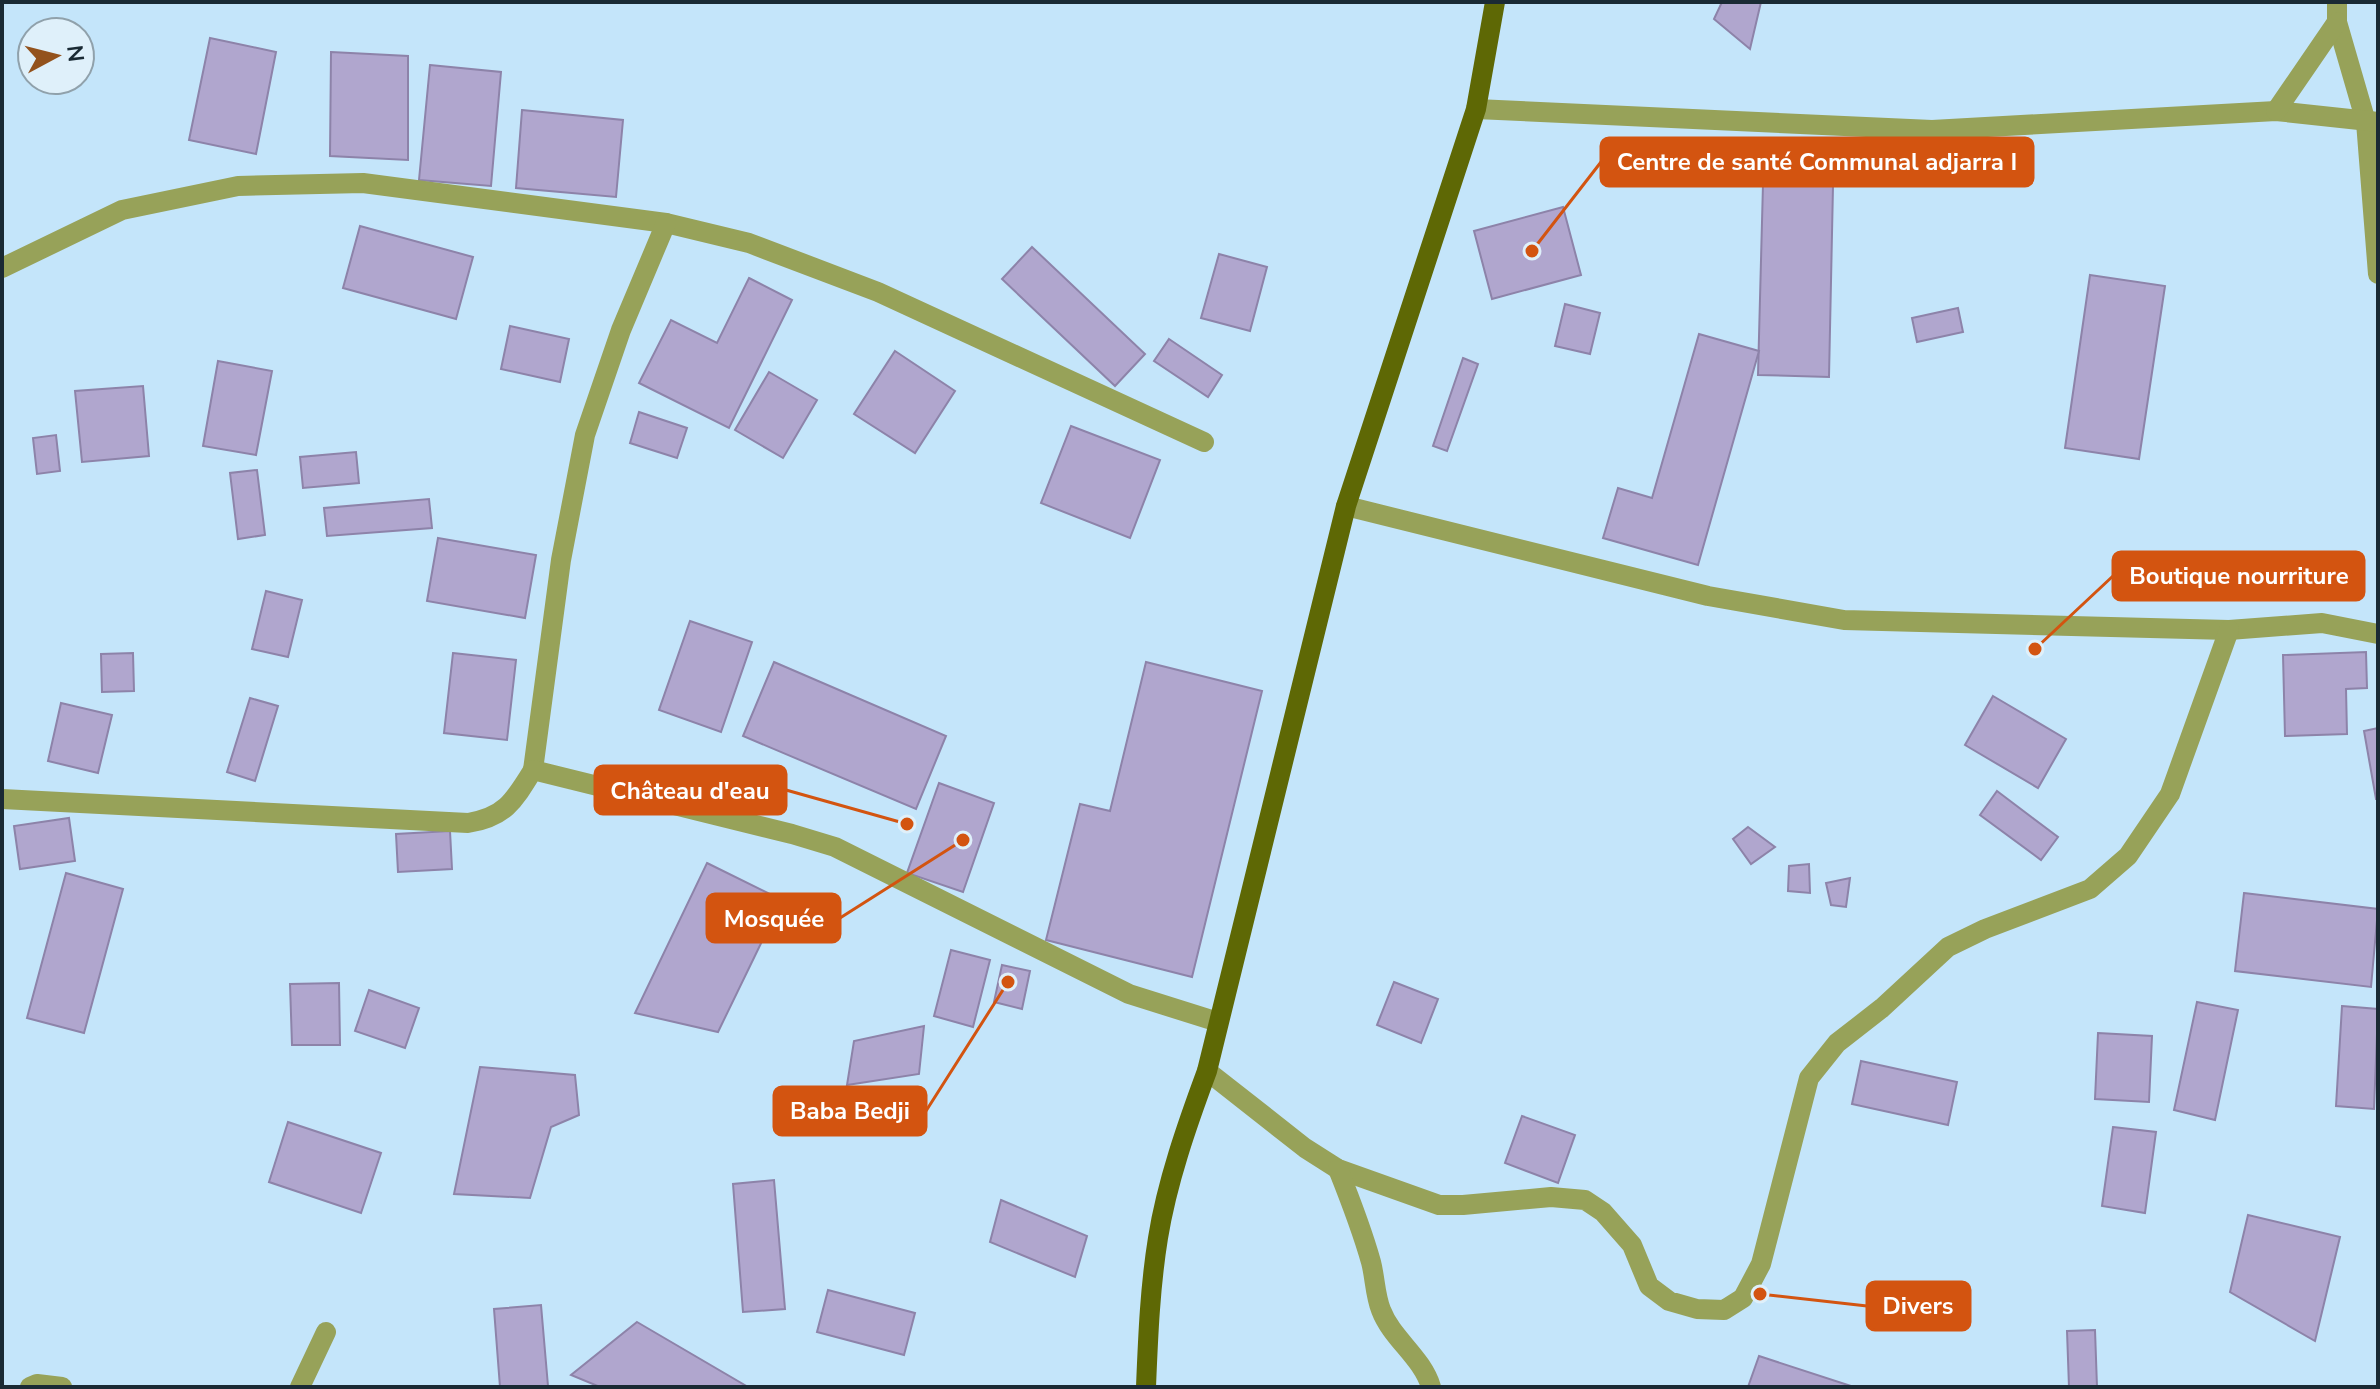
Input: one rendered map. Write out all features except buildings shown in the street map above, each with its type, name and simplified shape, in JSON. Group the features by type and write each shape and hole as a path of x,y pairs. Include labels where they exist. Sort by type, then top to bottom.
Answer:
{"main road":[{"path":"1146,1387 1148,1325 1158,1237 1186,1127 1207,1071 1346,506 1476,109 1495,2"}],"street":[{"path":"2276,111 2337,12"},
{"path":"2337,12 2372,122 2378,274"},
{"path":"1476,109 1932,130 2276,111 2372,122"},
{"path":"2,268 122,210 238,186 363,183 666,223 749,243 878,292 1204,442"},
{"path":"2,799 468,823 491,819 516,798 533,770 561,560 585,435 621,330 666,223"},
{"path":"1346,506 1708,596 1844,620 2229,630 2322,623 2378,634"},
{"path":"1207,1071 1305,1148 1338,1169 1439,1205 1551,1197 1585,1200 1603,1212 1632,1245 1649,1286 1659,1294 1669,1301 1697,1309 1724,1310 1743,1298 1761,1264 1809,1078 1837,1043 1882,1008 1948,947 1985,929 2090,889 2128,856 2170,794 2229,630"},
{"path":"533,770 835,847 1129,994 1218,1022"},
{"path":"1338,1169 1367,1249 1380,1307 1387,1323 1419,1364 1431,1387"},
{"path":"300,1387 326,1332"},
{"path":"30,1387 37,1384 62,1387"}],"place":[{"name":"Centre de santé Communal adjarra I","path":"1532,251"},
{"name":"Boutique nourriture","path":"2035,649"},
{"name":"Château d'eau","path":"907,824"},
{"name":"Mosquée","path":"963,840"},
{"name":"Baba Bedji","path":"1008,982"},
{"name":"Divers","path":"1760,1294"}]}
